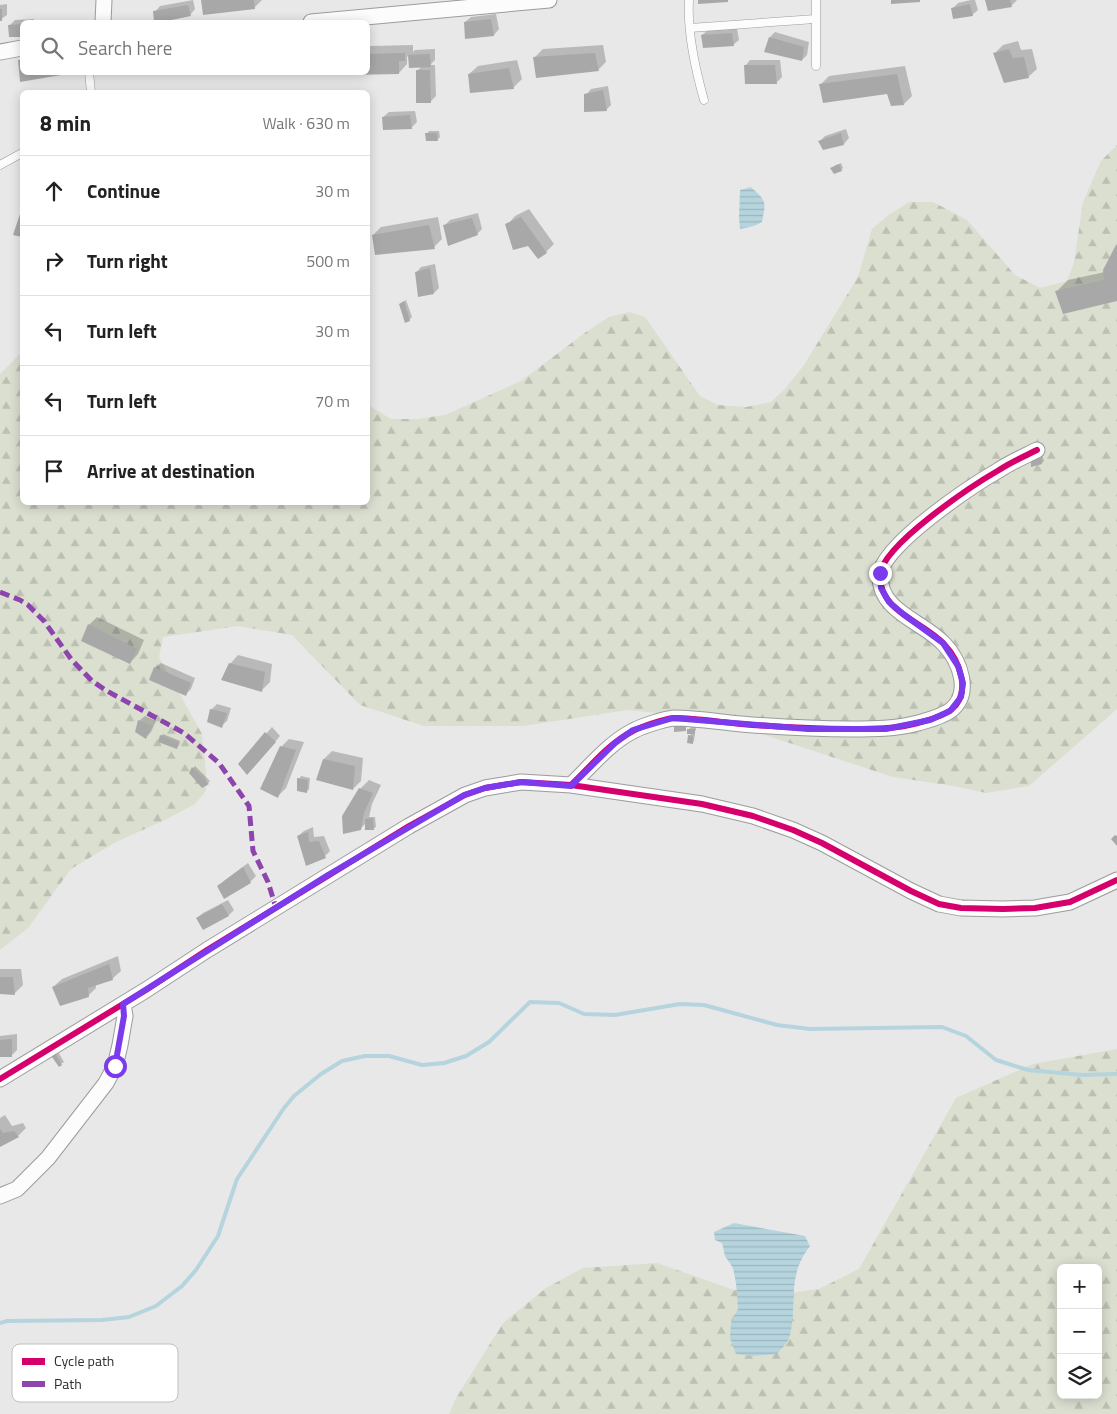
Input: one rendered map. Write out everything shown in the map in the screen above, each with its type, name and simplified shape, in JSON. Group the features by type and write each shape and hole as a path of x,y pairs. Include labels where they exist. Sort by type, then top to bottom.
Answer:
{"street":[{"path":"103,20 104,0"},
{"path":"333,20 549,0"},
{"path":"0,52 20,48"},
{"path":"571,786 615,743 633,730 673,718 808,729 886,729 930,720 950,711 961,697 963,683 958,666 943,643 889,602 881,588 880,573 884,562 895,549 929,518 999,469 1037,450"},
{"path":"0,1079 328,875 464,795 485,788 521,782 571,786 702,804 753,816 793,830 822,843 939,904 960,908 1035,908 1070,902 1117,880"},
{"path":"0,1196 17,1189 48,1158 106,1083 115,1066 120,1046 124,1016 123,1004"}],"lane":[{"path":"690,0 688,12 696,72 704,100"},
{"path":"816,0 816,66"},
{"path":"690,28 815,20"},
{"path":"89,75 91,90"},
{"path":"0,165 20,154"}],"green space":[{"path":"1117,145 1117,709 1029,786 986,793 893,777 716,719 628,710 523,726 424,726 360,705 292,635 238,626 163,637 159,657 202,734 206,791 195,804 116,842 71,869 28,928 0,950 0,374 20,354 20,505 370,505 370,406 391,419 417,419 445,415 521,381 609,317 629,312 645,317 700,396 718,405 746,407 771,402 784,390 804,365 858,277 872,229 890,214 910,202 933,202 967,220 1015,275 1040,288 1067,281 1074,263 1083,202 1101,161"},
{"path":"1117,1049 1117,1414 449,1414 455,1400 503,1323 546,1288 583,1268 657,1263 734,1290 774,1295 819,1289 859,1269 956,1098 1033,1064"}],"water":[{"path":"751,187 764,202 762,222 740,229 740,190"},
{"path":"734,1223 805,1236 810,1246 798,1268 795,1279 792,1323 789,1337 777,1354 753,1356 736,1354 730,1338 731,1323 738,1309 736,1283 733,1268 725,1256 722,1243 715,1240 714,1232"}],"building":[{"path":"201,0 254,0 255,9 203,15"},
{"path":"698,0 728,0 728,2 698,4"},
{"path":"891,0 920,0 920,2 891,4"},
{"path":"985,0 1010,0 1012,7 988,11"},
{"path":"970,4 973,16 953,19 951,8"},
{"path":"188,5 191,16 172,20 154,20 153,11"},
{"path":"0,9 2,9 2,21 0,21"},
{"path":"491,19 494,36 465,39 464,22"},
{"path":"20,24 20,37 9,37 8,25"},
{"path":"732,33 734,46 703,48 701,35"},
{"path":"769,37 804,47 802,61 764,52"},
{"path":"1009,49 1013,58 1024,57 1029,78 1004,83 993,53"},
{"path":"405,53 405,61 399,61 399,74 370,75 370,54"},
{"path":"595,53 599,71 536,78 533,57"},
{"path":"430,54 431,67 409,68 408,55"},
{"path":"18,60 20,60 20,75 61,75 20,82"},
{"path":"744,65 775,65 777,84 745,84"},
{"path":"509,68 514,89 470,93 468,74"},
{"path":"416,70 430,70 431,103 416,103"},
{"path":"897,74 904,105 891,106 887,94 823,103 819,84"},
{"path":"603,90 607,111 584,112 584,94"},
{"path":"410,115 412,129 383,130 382,117"},
{"path":"425,133 437,133 438,141 426,141"},
{"path":"841,133 844,145 823,150 818,141"},
{"path":"839,164 842,171 834,174 830,168"},
{"path":"20,214 20,237 13,235"},
{"path":"521,217 547,253 538,259 528,246 513,250 505,224"},
{"path":"472,218 478,235 448,246 443,225"},
{"path":"429,225 435,249 375,255 372,235"},
{"path":"1116,245 1117,301 1063,314 1055,291 1104,280 1103,270"},
{"path":"430,268 434,294 418,297 415,272"},
{"path":"404,301 410,321 405,323 399,304"},
{"path":"1040,457 1042,464 1031,467 1031,460"},
{"path":"88,624 137,649 130,664 81,641"},
{"path":"229,663 265,672 262,692 221,680"},
{"path":"154,667 191,683 186,696 149,680"},
{"path":"210,709 227,713 222,728 207,722"},
{"path":"138,720 152,726 146,739 135,732"},
{"path":"674,726 686,726 686,731 674,732"},
{"path":"687,729 695,729 695,734 687,734"},
{"path":"265,732 276,742 247,775 238,764"},
{"path":"160,735 179,743 177,749 158,742"},
{"path":"688,735 693,736 693,744 687,743"},
{"path":"280,746 296,750 278,798 260,789"},
{"path":"323,759 355,766 353,790 316,780"},
{"path":"192,767 209,784 202,788 189,773"},
{"path":"297,778 308,780 307,793 297,791"},
{"path":"359,788 373,793 364,813 361,830 343,834 342,816"},
{"path":"373,818 374,830 365,830 365,819"},
{"path":"308,832 309,842 319,841 326,858 306,866 297,836"},
{"path":"1115,835 1117,836 1117,846 1111,839"},
{"path":"243,867 251,883 224,899 217,886"},
{"path":"222,904 229,916 203,930 196,918"},
{"path":"109,964 113,980 88,988 89,997 60,1006 52,987"},
{"path":"0,977 13,977 15,995 0,994"},
{"path":"12,1039 12,1057 0,1057 0,1040"},
{"path":"54,1051 62,1065 59,1067 50,1054"},
{"path":"0,1129 3,1133 14,1131 19,1137 0,1147"}],"waterway":[{"path":"0,1323 7,1321 102,1320 129,1317 156,1306 182,1286 196,1270 218,1236 237,1179 284,1108 294,1096 321,1074 342,1061 365,1056 389,1056 422,1065 444,1063 466,1056 489,1042 530,1002 559,1003 584,1014 615,1015 680,1004 704,1005 777,1025 810,1029 942,1027 966,1036 996,1060 1028,1070 1082,1075 1117,1074"}],"marked path":[{"path":"0,592 28,605 44,621 71,659 92,681 184,733 219,763 249,806 253,851 268,882 276,908"}],"cycle path":[{"path":"571,785 624,736 642,727 674,718 796,728 876,729 918,723 951,710 961,695 962,686 959,668 955,659 944,644 935,636 894,607 882,588 880,575 885,562 896,548 930,517 1008,464 1037,450"},
{"path":"0,1079 409,826 465,795 485,788 521,782 571,785 702,804 753,816 793,830 822,843 939,904 961,908 1035,908 1070,902 1117,880"}],"route":[{"path":"115,1066 124,1016 123,1004 328,875 464,795 485,788 521,782 571,786 615,743 633,730 673,718 808,729 886,729 909,726 930,720 950,711 961,697 963,683 958,666 943,643 889,602 881,588 880,573"}]}
